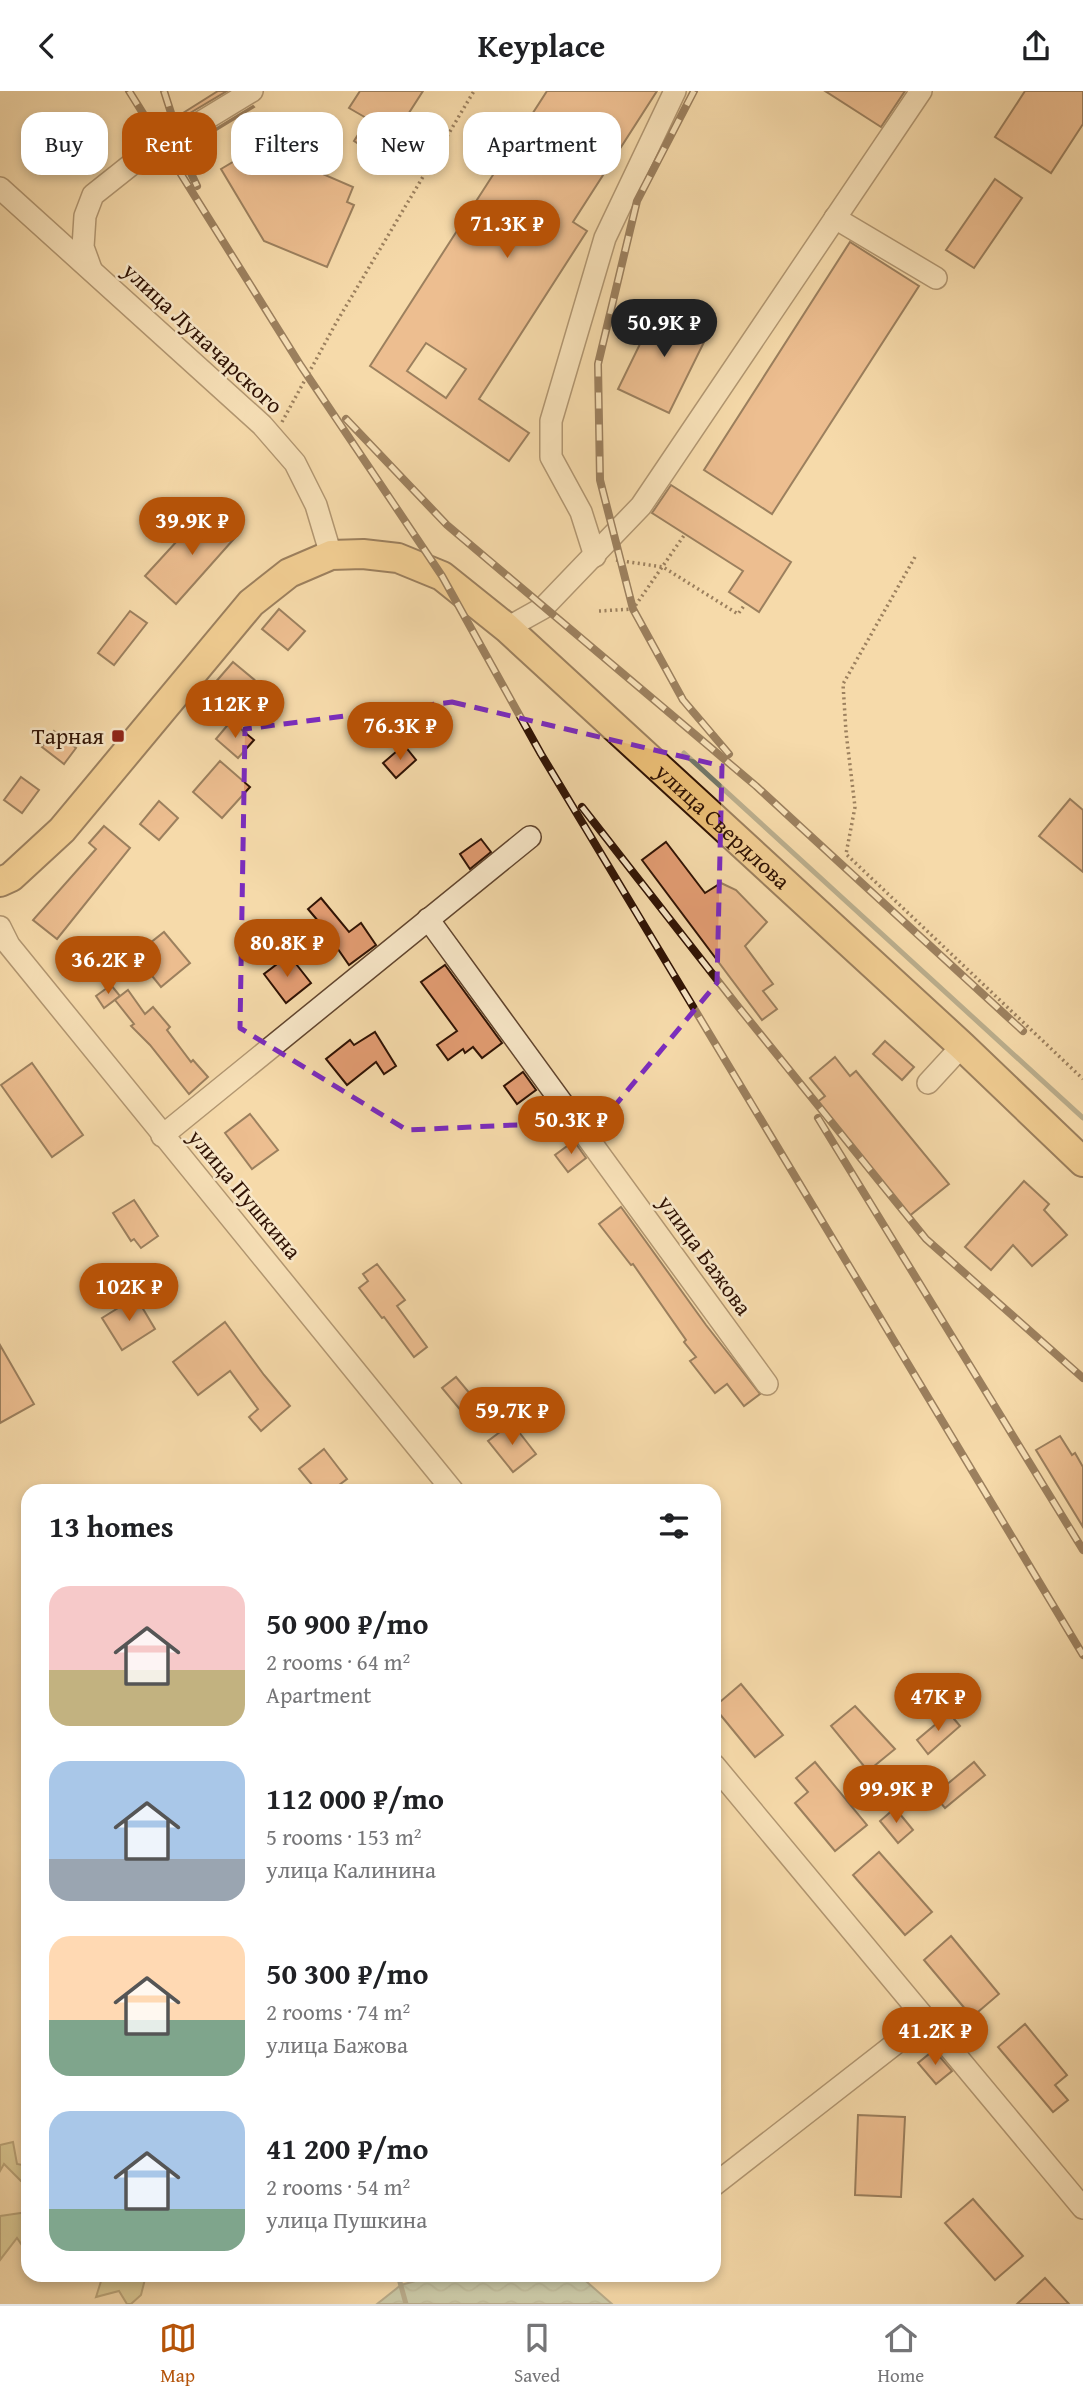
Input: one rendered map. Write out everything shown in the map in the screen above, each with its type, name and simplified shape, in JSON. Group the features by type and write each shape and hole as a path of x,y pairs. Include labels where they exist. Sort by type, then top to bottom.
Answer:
{"main road":[{"name":"улица Свердлова","path":"331,555 363,554 398,558 442,576 507,628 962,1046 1083,1162"},
{"path":"0,882 11,877 62,830 251,603 289,573 331,555"}],"street":[{"path":"91,271 83,247 85,216 93,195 132,164 252,91"},
{"path":"595,556 581,512 551,457 551,421 605,239 675,91"},
{"path":"507,628 543,608 641,506 921,91"},
{"name":"улица Луначарского","path":"0,188 262,425 295,463 316,505 331,555"},
{"path":"835,218 936,278"},
{"path":"162,1136 530,837"},
{"name":"улица Бажова","path":"428,919 767,1384"},
{"name":"улица Пушкина","path":"0,927 9,946 447,1484"},
{"path":"928,1083 962,1046"},
{"path":"721,1774 1083,2208"},
{"path":"721,2180 927,2019"}],"path":[{"path":"273,438 336,323 474,91"},
{"path":"598,611 633,609 685,534"},
{"path":"595,556 663,567 738,614 746,603"},
{"path":"915,557 843,684 855,807 846,854 1083,1079"}],"highlighted area":[{"path":"452,702 722,766 717,983 602,1121 407,1130 240,1028 245,729"}],"shaded area":[{"path":"13,2142 17,2164 21,2165 21,2181 4,2164 0,2171 0,2145"},
{"path":"21,2213 21,2244 17,2238 0,2260 0,2216"},
{"path":"101,2282 144,2282 141,2295 131,2304 127,2304 119,2291 96,2297"}],"water":[{"path":"412,2282 587,2282 612,2304 377,2304 401,2285"}],"building":[{"path":"218,91 227,91 192,112 185,112"},
{"path":"360,91 423,91 410,112 357,113 349,108"},
{"path":"547,91 657,91 621,147 621,112 533,112"},
{"path":"825,91 905,91 881,127"},
{"path":"1025,91 1083,91 1083,124 1051,173 995,137"},
{"path":"231,163 231,175 325,175 353,187 347,202 354,205 327,267 264,241 221,169"},
{"path":"493,175 603,175 573,222 587,231 479,399 529,433 509,461 370,366","holes":["426,343 466,369 446,398 407,371"]},
{"path":"995,179 1022,198 974,268 946,250"},
{"path":"850,242 919,286 772,514 704,470"},
{"path":"659,305 710,330 669,413 618,389"},
{"path":"671,485 791,562 759,612 729,592 743,571 652,513"},
{"path":"218,513 240,532 176,604 145,576 199,517 208,525"},
{"path":"279,609 305,631 288,650 262,629"},
{"path":"130,611 147,623 114,665 98,653"},
{"path":"233,662 263,687 243,710 213,685"},
{"path":"231,721 254,740 238,758 216,739"},
{"path":"54,731 76,748 64,764 42,747"},
{"path":"404,745 416,760 396,778 383,763"},
{"path":"220,761 250,787 222,818 193,792"},
{"path":"21,777 39,790 22,813 4,800"},
{"path":"1070,799 1083,810 1083,872 1039,836"},
{"path":"159,801 178,818 159,840 140,824"},
{"path":"104,826 130,848 57,939 33,920 96,849 89,843"},
{"path":"481,839 491,852 470,869 460,854"},
{"path":"666,842 705,893 721,883 736,890 767,922 745,946 773,984 763,991 777,1009 762,1020 642,860"},
{"path":"321,898 349,932 361,923 376,945 349,965 333,942 335,941 308,909"},
{"path":"164,932 190,963 161,987 135,955"},
{"path":"289,955 311,983 286,1003 264,974"},
{"path":"445,965 502,1043 482,1058 473,1047 465,1053 463,1049 448,1060 437,1045 457,1031 421,982"},
{"path":"111,985 120,996 104,1008 96,996"},
{"path":"128,990 145,1014 153,1007 170,1027 167,1030 191,1062 193,1060 208,1077 189,1094 150,1045 131,1026 134,1024 115,1000"},
{"path":"375,1032 396,1066 384,1074 376,1062 347,1085 326,1059 350,1040 354,1045"},
{"path":"885,1041 914,1067 902,1080 873,1054"},
{"path":"835,1057 850,1076 856,1071 949,1184 908,1217 815,1104 825,1096 810,1078"},
{"path":"32,1063 83,1135 52,1157 1,1085"},
{"path":"523,1072 536,1090 517,1104 504,1086"},
{"path":"250,1114 278,1150 252,1169 225,1133"},
{"path":"574,1141 586,1158 568,1172 555,1155"},
{"path":"1024,1181 1049,1204 1044,1210 1067,1235 1032,1266 1013,1245 991,1270 965,1247"},
{"path":"134,1200 158,1236 141,1248 134,1239 131,1241 113,1213"},
{"path":"621,1207 706,1325 760,1394 744,1406 727,1384 715,1393 690,1361 696,1357 684,1342 686,1340 633,1264 631,1265 599,1224"},
{"path":"377,1264 405,1300 397,1306 427,1347 414,1357 359,1288 368,1281 363,1274"},
{"path":"136,1297 155,1329 122,1350 102,1318"},
{"path":"225,1322 290,1406 261,1431 249,1417 258,1409 230,1371 198,1395 173,1362"},
{"path":"0,1345 34,1404 0,1423"},
{"path":"456,1377 477,1402 463,1413 442,1388"},
{"path":"512,1423 536,1454 513,1472 488,1441"},
{"path":"1060,1436 1083,1467 1083,1527 1036,1450"},
{"path":"324,1449 347,1479 340,1484 311,1484 299,1469"},
{"path":"741,1684 783,1735 755,1757 721,1716 721,1701"},
{"path":"855,1706 895,1749 868,1771 831,1726"},
{"path":"949,1713 960,1726 928,1754 917,1740"},
{"path":"815,1762 867,1825 835,1851 795,1803 808,1792 796,1778"},
{"path":"974,1762 985,1775 945,1808 934,1795"},
{"path":"895,1808 913,1830 898,1843 880,1821"},
{"path":"879,1852 932,1912 905,1935 853,1875"},
{"path":"951,1936 999,1994 972,2017 924,1960"},
{"path":"1025,2024 1067,2075 1055,2085 1068,2100 1053,2112 998,2047"},
{"path":"934,2050 952,2071 936,2084 918,2063"},
{"path":"858,2115 905,2117 901,2197 855,2195"},
{"path":"973,2199 1023,2256 995,2280 945,2223"},
{"path":"1045,2278 1069,2304 1017,2304"}],"waterway":[{"path":"684,753 1083,1118"},
{"path":"400,2282 406,2304"}],"railway":[{"path":"129,91 301,366 442,576 541,754 1083,1655"},
{"path":"164,91 197,186"},
{"path":"694,91 637,201 598,364 600,480 633,609 683,700 729,754"},
{"path":"346,419 447,525 756,786 1023,1031"},
{"path":"582,807 736,1004 926,1239 1083,1378"},
{"path":"818,1118 1083,1550"}],"place":[{"name":"Тарная","path":"118,736"}]}
